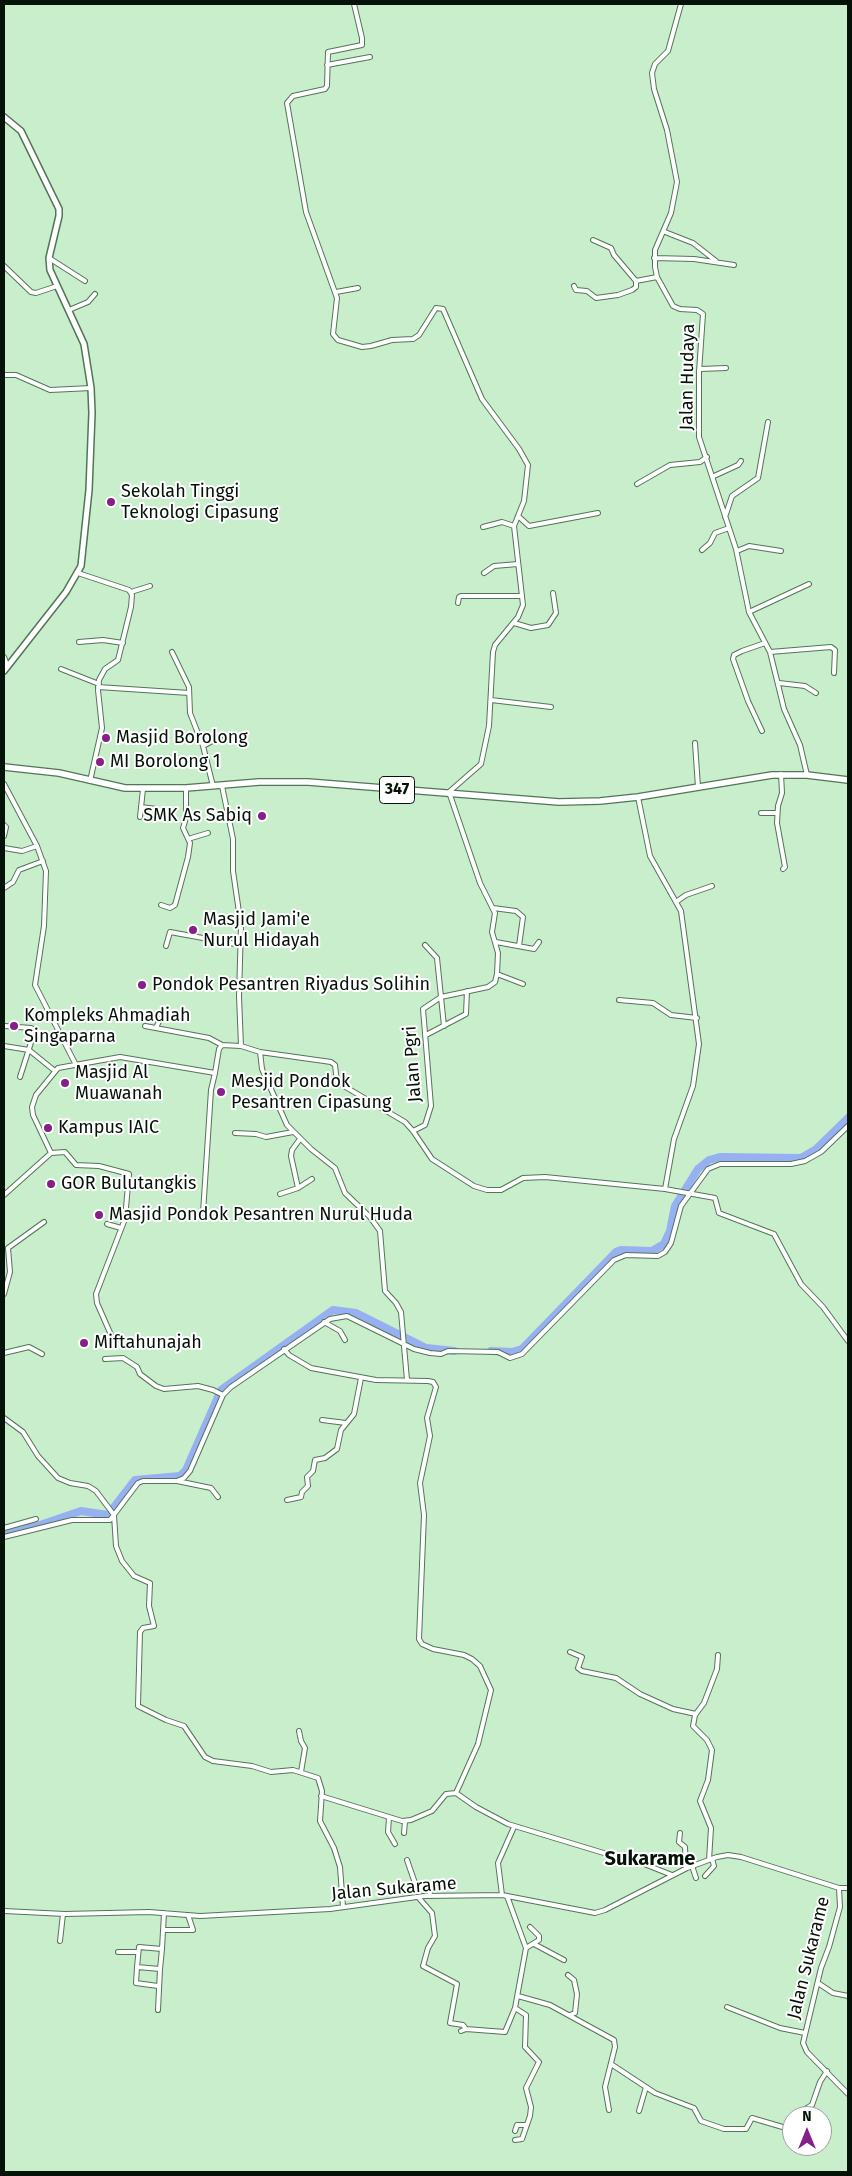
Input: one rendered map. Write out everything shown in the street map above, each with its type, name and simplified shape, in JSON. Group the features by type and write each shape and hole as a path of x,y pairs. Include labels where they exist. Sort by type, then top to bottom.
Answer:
{"main road":[{"path":"4,117 21,131 59,209 49,258 50,270 84,344 91,388 89,490 82,557 78,573 66,592 7,664 4,671"},
{"name":"347","path":"4,767 35,769 125,788 186,788 259,782 308,782 449,795 559,802 600,802 780,774 848,780"}],"street":[{"path":"354,4 362,45 328,52 327,86 325,89 293,96 289,98 287,108 296,147 306,212 336,292 337,315 332,330 333,334 335,338 350,345 371,346 392,340 413,339 420,335 436,308 440,307 443,309 482,399 526,459 526,488 514,526 522,596 521,612 495,645 490,726 481,764 451,788 449,795 480,883 496,915 492,932 498,953 497,974 495,982 488,988 441,997"},
{"name":"Jalan Hudaya","path":"681,4 668,50 655,64 652,73 654,90 667,130 677,182 671,213 664,232 654,250 657,278 673,306 680,309 698,310 703,314 698,428 701,444 714,476 725,517 737,551 749,612 770,652 784,709 800,745 804,775"},
{"path":"327,65 370,57"},
{"path":"664,232 693,243 718,262"},
{"path":"574,286 576,290 587,291 596,298 618,295 636,287 636,281 611,248 594,240"},
{"path":"49,258 85,280"},
{"path":"654,258 684,258 734,265"},
{"path":"4,266 31,292 36,293 57,286"},
{"path":"636,281 657,278"},
{"path":"336,292 358,288"},
{"path":"69,310 88,302 94,294"},
{"path":"700,369 726,368"},
{"path":"4,375 16,375 50,390 91,388"},
{"path":"725,517 732,496 758,478 768,422"},
{"path":"637,484 670,465 700,462 707,457"},
{"path":"714,476 738,466 742,462"},
{"path":"518,516 529,526 598,513"},
{"path":"483,527 502,522 514,526"},
{"path":"702,550 710,543 715,532 729,528"},
{"path":"737,551 749,546 781,551"},
{"path":"484,573 494,566 518,564"},
{"path":"78,573 131,592 150,586"},
{"path":"749,612 809,584"},
{"path":"90,781 102,728 98,685 105,669 118,660 131,607 131,592"},
{"path":"514,623 531,628 548,626 556,613 553,593"},
{"path":"458,603 458,597 461,596 522,596"},
{"path":"79,642 103,640 123,642"},
{"path":"762,730 748,701 733,659 734,655 742,651 765,643"},
{"path":"770,652 831,647 835,650 834,673"},
{"path":"172,652 188,684 190,713 203,746 213,786"},
{"path":"4,657 7,664"},
{"path":"61,669 98,685 189,693"},
{"path":"778,683 801,685 816,693"},
{"path":"491,700 551,707"},
{"path":"203,746 220,737"},
{"path":"695,743 698,787"},
{"path":"780,774 781,801 777,813 780,844 785,866 783,869"},
{"path":"4,784 36,846 46,871 46,899 35,985 76,1065"},
{"path":"222,786 233,838 233,871 240,908 241,1046"},
{"path":"161,905 170,908 174,905 188,857 188,839 183,828 186,818 186,788"},
{"path":"140,817 143,789"},
{"path":"638,797 650,856 676,902 683,922 699,1044 693,1086 674,1139 665,1189"},
{"path":"141,807 156,809"},
{"path":"761,813 777,813"},
{"path":"4,826 6,828 4,836"},
{"path":"188,839 208,833"},
{"path":"4,848 22,851 36,846"},
{"path":"4,888 13,882 19,870 43,861"},
{"path":"676,902 689,893 712,886"},
{"path":"494,908 516,911 523,916 519,946"},
{"path":"166,946 170,932 241,945"},
{"path":"496,942 534,949 538,942"},
{"path":"425,945 437,958 444,1026"},
{"path":"497,974 523,984"},
{"path":"426,1035 466,1014 467,991"},
{"name":"Jalan Pgri","path":"413,1131 425,1126 431,1106 423,1009 441,997"},
{"path":"619,1000 653,1003 670,1015 697,1018"},
{"path":"156,1028 160,1019"},
{"path":"5,1026 35,1030 20,1077"},
{"path":"145,1026 209,1038 222,1045 241,1046 260,1052 331,1062 335,1065 337,1082 404,1122 413,1131 432,1159 466,1182 487,1190 501,1190 529,1177 665,1189 715,1198 719,1213 774,1234 800,1284 823,1306 848,1341"},
{"path":"202,1213 211,1090 219,1049 222,1045"},
{"path":"4,1046 28,1050 55,1070"},
{"path":"260,1052 262,1069 284,1121 300,1139 335,1168 345,1193 368,1214 378,1227 381,1236 386,1294 398,1306 404,1334 407,1380"},
{"path":"51,1151 33,1115 32,1107 36,1095 55,1070 60,1067 120,1057 215,1073"},
{"path":"177,1482 190,1471 222,1395 324,1322 336,1316 347,1316 430,1353 441,1354 448,1351 498,1352 506,1357 522,1354 614,1260 626,1255 658,1256 665,1252 671,1243 677,1214 704,1173 714,1166 791,1164 805,1161 821,1152 848,1126"},
{"path":"234,1133 256,1134 266,1137 293,1132"},
{"path":"298,1188 291,1156 300,1139"},
{"path":"4,1195 51,1151 65,1152 76,1165 99,1166 128,1174 126,1215 96,1294 97,1303 115,1344"},
{"path":"280,1194 298,1188 312,1179"},
{"path":"4,1294 10,1272 8,1248 44,1222"},
{"path":"107,1224 121,1228"},
{"path":"324,1322 340,1331 345,1340"},
{"path":"4,1353 29,1347 42,1354"},
{"path":"284,1349 288,1355 311,1368 385,1381 433,1382 436,1387 427,1418 430,1436 420,1482 424,1515 420,1640 422,1644 433,1649 464,1655 472,1659 480,1666 491,1690 478,1744 456,1792"},
{"path":"105,1359 123,1358 137,1367 140,1374 156,1386 164,1389 198,1386 222,1395"},
{"path":"287,1500 301,1497 302,1492 308,1486 307,1477 313,1471 316,1460 325,1458 336,1450 340,1433 355,1411 361,1378"},
{"path":"4,1418 23,1432 38,1456 58,1478 70,1483 88,1486 96,1491 114,1515 116,1546 122,1560 134,1576 150,1583 150,1606 154,1626 143,1628 140,1632 138,1706 166,1720 184,1726 205,1757 213,1761 252,1766 271,1772 293,1770 318,1778 321,1785 320,1821 334,1848 340,1867 343,1907"},
{"path":"322,1420 346,1423"},
{"path":"4,1537 72,1520 106,1521 114,1515 126,1497 140,1482 177,1482 210,1488 218,1497"},
{"path":"4,1528 36,1518"},
{"path":"570,1652 582,1657 578,1668 582,1671 616,1678 640,1694 673,1709 696,1714"},
{"path":"705,1876 714,1866 710,1860 711,1828 700,1801 708,1780 713,1753 707,1740 693,1728 696,1714 704,1703 717,1669 718,1656"},
{"path":"299,1731 305,1748 301,1772"},
{"path":"321,1796 389,1818 405,1821 432,1810 446,1794 456,1792 476,1807 514,1827 606,1854 629,1858 672,1875"},
{"path":"389,1818 388,1832 395,1844"},
{"path":"404,1833 405,1821"},
{"path":"461,2031 466,2029 505,2032 515,2008 526,1948 505,1896 498,1863 514,1827"},
{"path":"680,1833 680,1842 685,1846 686,1868"},
{"name":"Jalan Sukarame","path":"4,1911 63,1914 164,1913 188,1915 343,1907 430,1896 505,1896 595,1913 605,1910 686,1868 728,1855 741,1857 839,1888 840,1907 803,2042 806,2051 848,2094"},
{"path":"408,1860 415,1884 417,1887 429,1888 430,1896"},
{"path":"692,1866 696,1878"},
{"path":"839,1888 848,1888"},
{"path":"418,1897 432,1913 435,1936 428,1948 423,1966 458,1984 450,2023 464,2026 466,2029"},
{"path":"158,2010 164,1913"},
{"path":"60,1941 63,1914"},
{"path":"163,1930 193,1930 188,1915"},
{"path":"526,1948 540,1938 530,1927"},
{"path":"534,1944 564,1960"},
{"path":"158,1986 136,1983 137,1952 141,1946 162,1950"},
{"path":"118,1952 137,1952"},
{"path":"137,1967 160,1969"},
{"path":"568,1975 574,1980 577,1992 575,2012 570,2015"},
{"path":"818,1983 833,1993 848,1996"},
{"path":"518,1996 550,2005 614,2040 615,2047 605,2087 609,2110"},
{"path":"727,2007 780,2028 805,2033"},
{"path":"515,2008 526,2015 525,2047 539,2062 526,2088 531,2107 527,2125 522,2139 515,2140"},
{"path":"611,2064 646,2088 694,2108 701,2121 724,2129 746,2129 752,2118 782,2127"},
{"path":"810,2106 820,2082 827,2071"},
{"path":"639,2111 646,2088"},
{"path":"515,2131 517,2125 527,2125"}],"waterway":[{"path":"491,1351 512,1352 522,1349 616,1252 621,1250 652,1251 664,1244 670,1231 675,1206 698,1169 709,1160 720,1157 801,1158 815,1150 848,1118"},
{"path":"4,1533 40,1525 81,1511 108,1515 135,1480 180,1476 186,1470 221,1390 333,1310 356,1313 426,1348 454,1351"}],"place":[{"name":"Sekolah Tinggi Teknologi Cipasung","path":"111,502"},
{"name":"Masjid Borolong","path":"106,738"},
{"name":"MI Borolong 1","path":"100,762"},
{"name":"SMK As Sabiq","path":"262,816"},
{"name":"Masjid Jami'e Nurul Hidayah","path":"193,930"},
{"name":"Pondok Pesantren Riyadus Solihin","path":"142,985"},
{"name":"Kompleks Ahmadiah Singaparna","path":"14,1026"},
{"name":"Masjid Al Muawanah","path":"65,1083"},
{"name":"Mesjid Pondok Pesantren Cipasung","path":"221,1092"},
{"name":"Kampus IAIC","path":"48,1128"},
{"name":"GOR Bulutangkis","path":"51,1184"},
{"name":"Masjid Pondok Pesantren Nurul Huda","path":"99,1215"},
{"name":"Miftahunajah","path":"84,1343"}],"district":[{"name":"Sukarame","path":"650,1859"}]}
